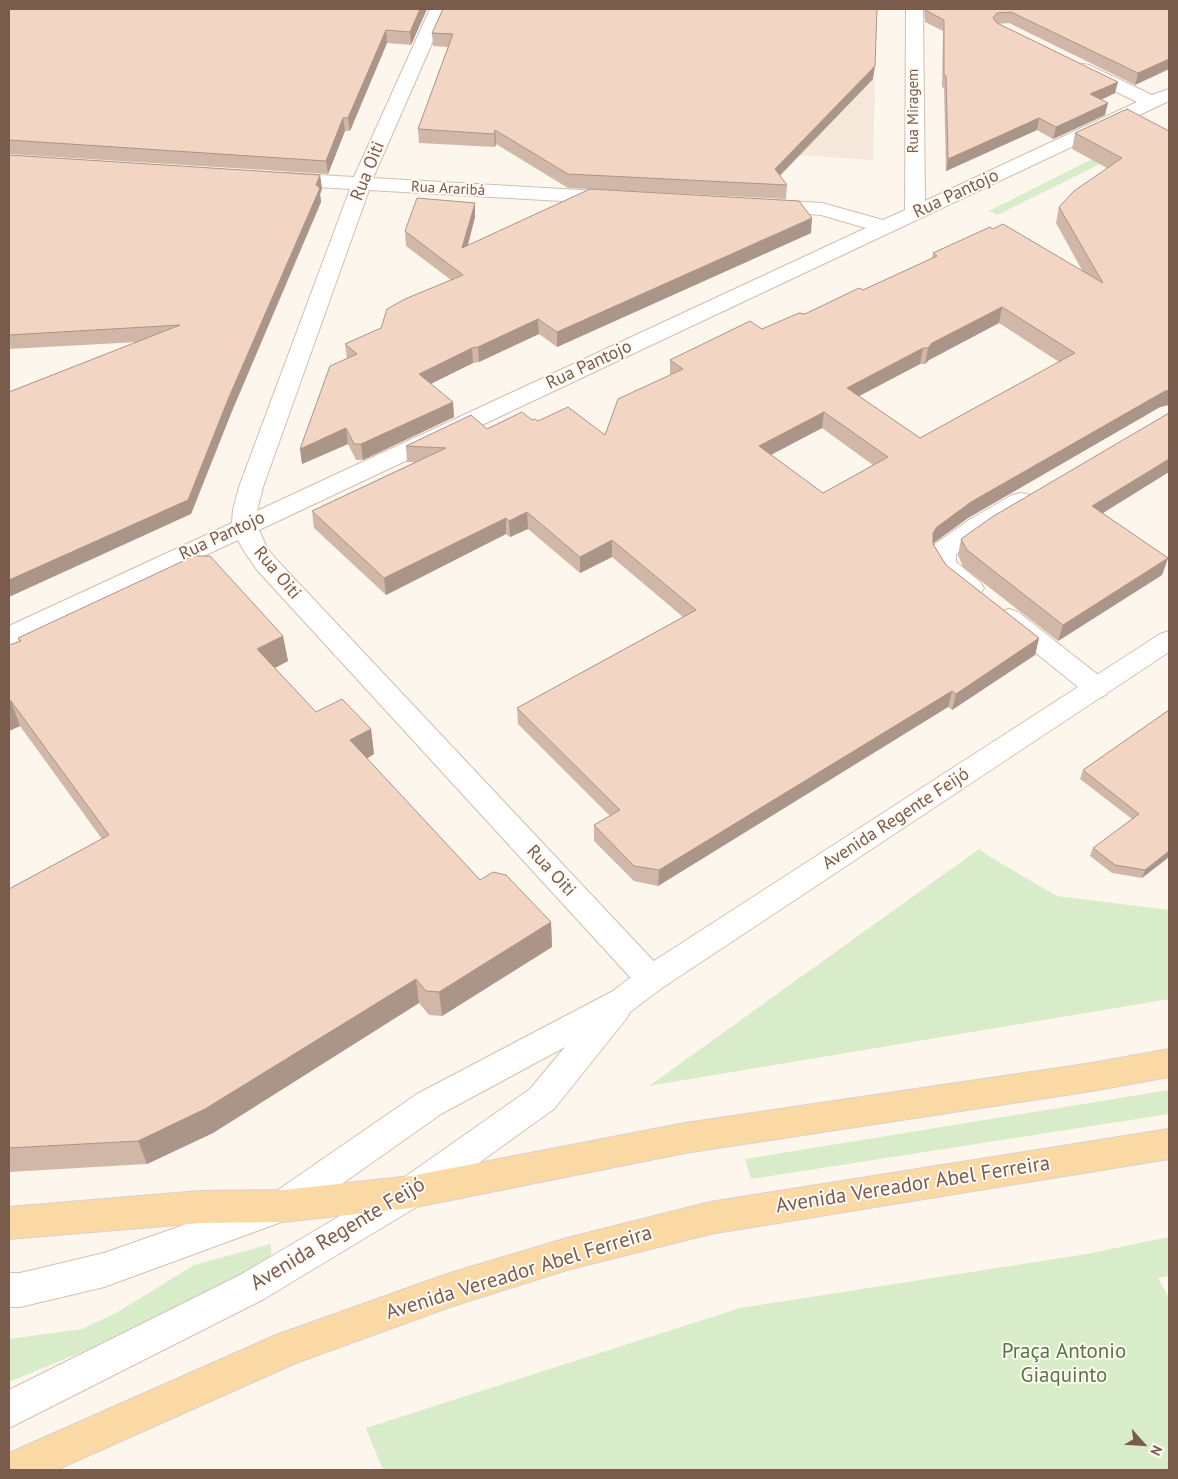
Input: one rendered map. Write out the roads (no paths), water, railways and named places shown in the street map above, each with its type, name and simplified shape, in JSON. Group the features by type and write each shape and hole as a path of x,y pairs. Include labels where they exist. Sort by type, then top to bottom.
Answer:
{"main road":[{"path":"9,1223 200,1207 283,1206 411,1192 685,1138 1092,1077 1169,1063"},
{"name":"Avenida Vereador Abel Ferreira","path":"13,1470 288,1348 450,1290 567,1254 710,1218 1169,1144"}],"street":[{"name":"Rua Oiti","path":"438,9 361,184 251,487 245,510 244,525 256,551 266,564 651,978"},
{"name":"Rua Miragem","path":"914,9 914,213"},
{"path":"1063,59 1160,98"},
{"name":"Rua Pantojo","path":"9,637 244,525 1160,98"},
{"name":"Rua Araribá","path":"263,178 636,199"},
{"path":"754,206 822,209 886,226"},
{"path":"1044,487 954,542 944,550 943,559 953,574 1097,688"},
{"name":"Avenida Regente Feijó","path":"9,1290 20,1290 104,1270 283,1206 429,1104 624,1000 651,978 1169,640"},
{"name":"Avenida Regente Feijó","path":"9,1410 252,1288 411,1192 542,1099 624,1000"}],"park label":[{"name":"Praça Antonio Giaquinto","path":"1064,1364"}]}
